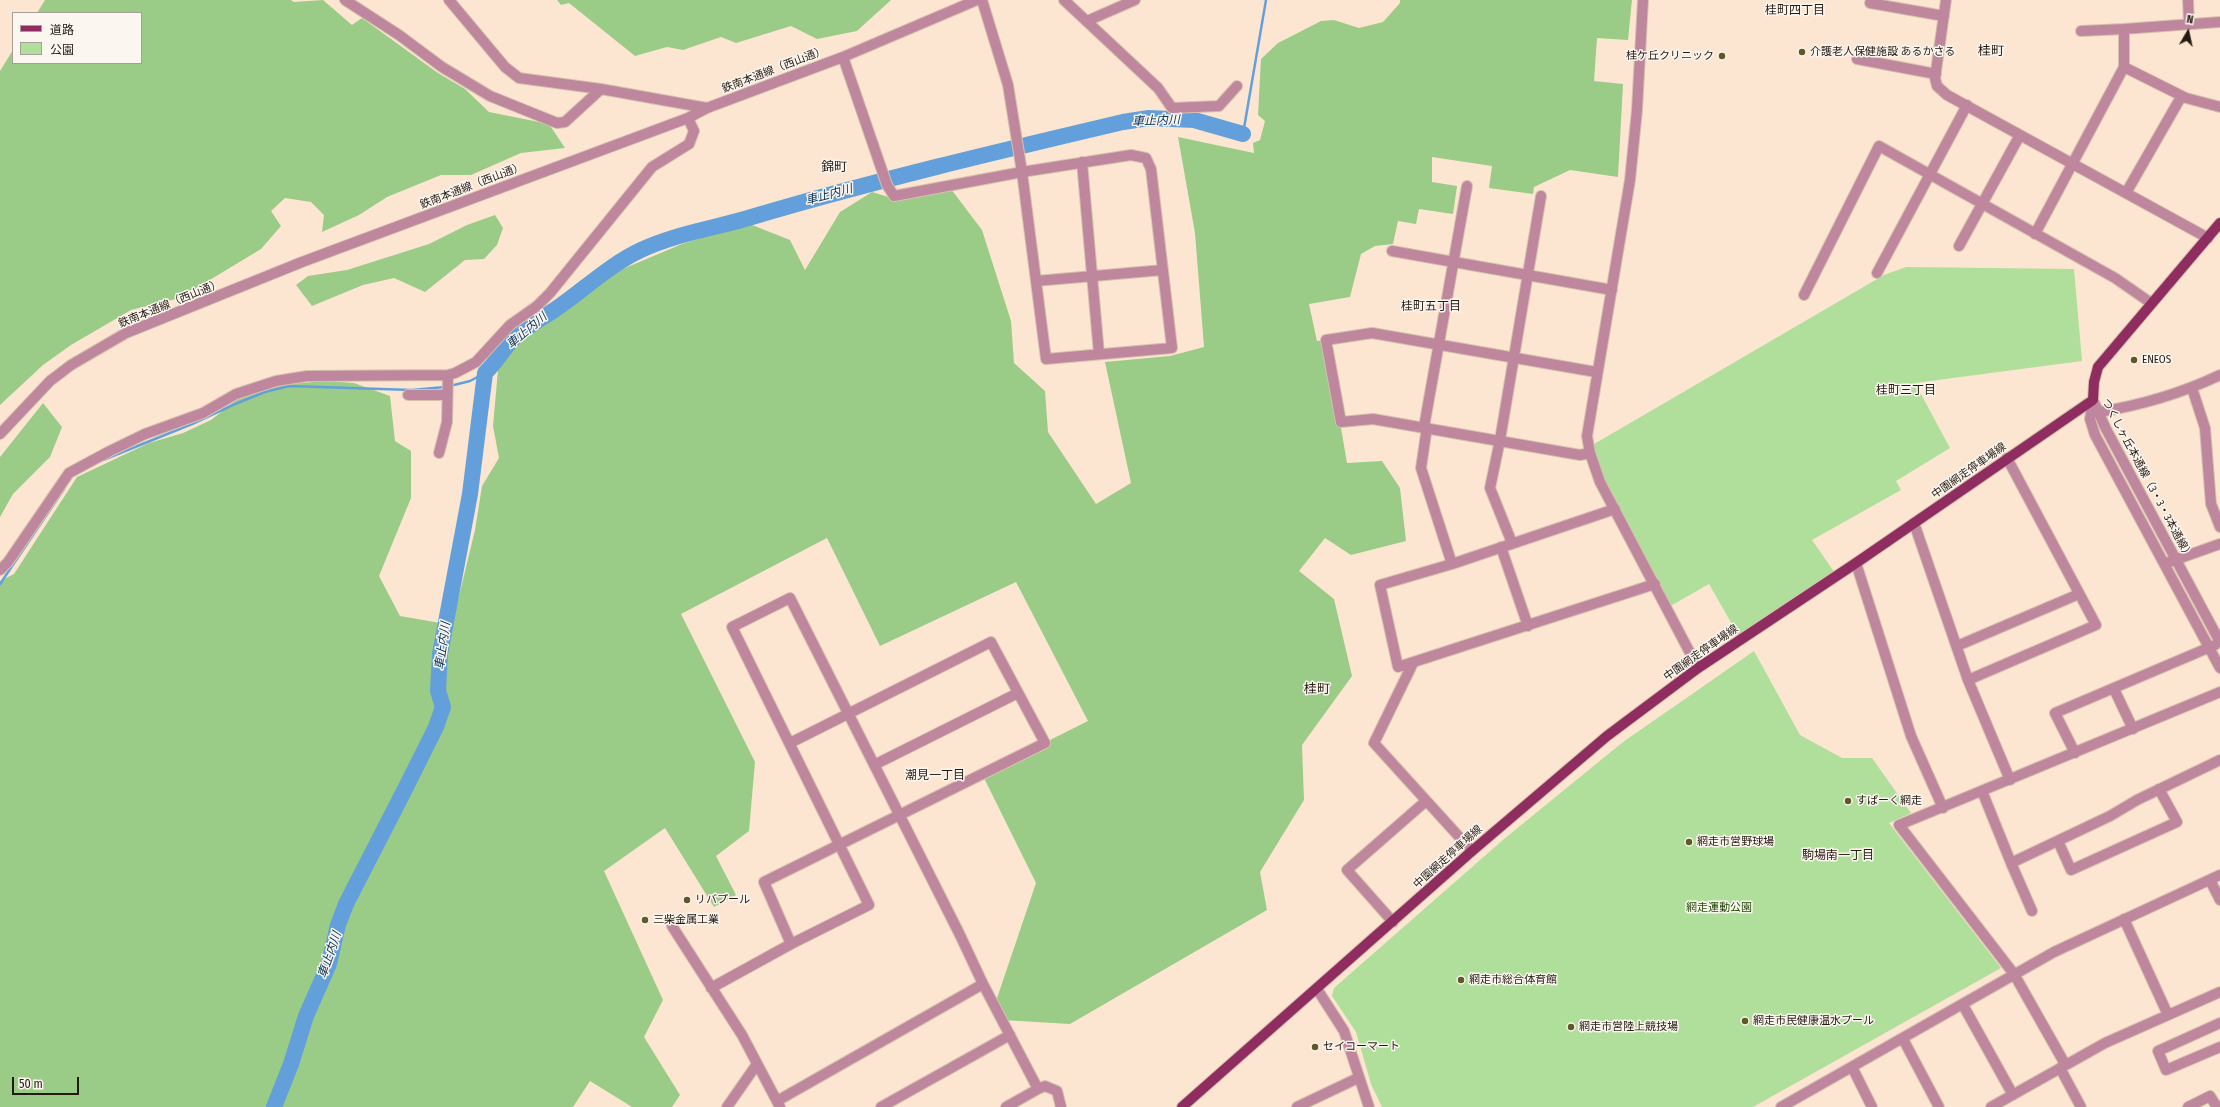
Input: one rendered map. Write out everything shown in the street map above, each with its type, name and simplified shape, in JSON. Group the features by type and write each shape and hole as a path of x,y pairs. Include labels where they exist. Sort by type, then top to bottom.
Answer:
{"main road":[{"path":"2093,400 2094,382 2098,367 2219,225"},
{"name":"中園網走停車場線","path":"1182,1107 1472,851 1607,736 1698,668 1856,563 2093,400"}],"street":[{"path":"345,0 399,35 442,67 490,96 557,123 564,122 602,89"},
{"path":"449,0 505,67 518,78 602,89 707,108"},
{"name":"鉄南本通線（西山通）","path":"2,431 50,381 70,365 126,333 302,262 688,118 707,108 843,57 977,0"},
{"path":"843,57 886,180 894,196 1022,172 1082,162 1136,155 1146,158 1149,162 1172,348 1046,359 1022,172 1008,85 982,0"},
{"path":"1064,0 1158,88 1172,108 1219,106 1237,86"},
{"path":"1087,21 1135,0"},
{"path":"1643,0 1632,159 1612,290 1596,372 1587,436 1590,453 1600,482 1698,668"},
{"path":"1946,0 1936,74 1938,86 1947,95 2208,238"},
{"path":"2188,0 2189,23"},
{"path":"1870,3 1944,16"},
{"path":"2081,31 2220,22"},
{"path":"2035,234 2124,67 2124,29"},
{"path":"1857,60 1936,74"},
{"path":"2124,67 2181,96 2220,108"},
{"path":"2126,193 2181,96"},
{"path":"1877,273 1967,105"},
{"path":"0,570 8,562 69,473 145,434 203,413 236,394 276,381 307,376 447,378 464,370 476,362 510,325 538,306 652,167 689,144 694,131 688,118"},
{"path":"1959,246 2020,135"},
{"path":"1804,295 1879,146 1929,176 2115,278 2151,303"},
{"path":"1082,162 1099,354"},
{"path":"1452,564 1421,468 1425,427 1438,343 1467,186"},
{"path":"1512,543 1490,488 1500,440 1541,196"},
{"path":"1392,252 1612,290"},
{"path":"1036,281 1163,270"},
{"path":"1590,453 1580,455 1373,419 1341,422 1326,340 1372,333 1438,343 1596,372"},
{"path":"2099,412 2138,406 2192,388 2220,375"},
{"path":"439,453 447,422 447,378"},
{"path":"2192,388 2205,428 2211,504 2220,527"},
{"path":"408,395 447,394"},
{"name":"つくしヶ丘本通線（3・3・3本通線）","path":"2093,400 2106,429 2220,642"},
{"name":"つくしヶ丘本通線（3・3・3本通線）","path":"2093,400 2090,419 2095,435 2220,668"},
{"path":"1968,680 2096,625 2007,458"},
{"path":"1615,509 1452,564 1380,585 1398,666 1413,663 1655,584"},
{"path":"1914,523 1968,680 2010,780"},
{"path":"2165,564 2175,559 2220,544"},
{"path":"1502,547 1528,626"},
{"path":"1856,563 1911,736 1943,808"},
{"path":"1956,646 2080,594"},
{"path":"711,988 791,944 869,905 732,627 790,598 849,713 983,984 1038,1089"},
{"path":"790,743 991,642 1045,743 764,882 791,944"},
{"path":"2075,753 2055,713 2114,689 2220,642"},
{"path":"1413,663 1374,743 1472,851"},
{"path":"2114,689 2133,730"},
{"path":"2081,1107 2062,1066 2014,974 1900,825 2133,730 2220,692"},
{"path":"874,764 1018,693"},
{"path":"2011,863 2123,810 2159,789 2220,760"},
{"path":"2058,841 2072,870 2177,822 2159,789"},
{"path":"1982,792 2032,911"},
{"path":"1393,922 1347,870 1426,801"},
{"path":"1781,1107 1963,1005 2014,974 2124,919 2220,875"},
{"path":"2210,880 2220,900"},
{"path":"2124,919 2168,1015"},
{"path":"672,926 742,1035 779,1104 983,984"},
{"path":"1317,989 1344,1031 1353,1054 1358,1078 1369,1107"},
{"path":"1992,1107 2104,1043 2220,992"},
{"path":"1963,1005 2012,1095"},
{"path":"2220,1023 2158,1051 2166,1070 2220,1047"},
{"path":"881,1107 1010,1035"},
{"path":"1902,1039 1939,1107"},
{"path":"727,1107 757,1064"},
{"path":"1852,1067 1872,1107"},
{"path":"1297,1107 1358,1078"},
{"path":"1006,1107 1045,1086 1057,1092 1061,1107"},
{"path":"2188,1107 2210,1096 2217,1107"}],"green space":[{"path":"45,0 291,0 294,2 323,0 352,25 362,18 438,73 465,89 489,112 549,124 565,148 521,153 471,175 441,175 387,197 359,215 322,232 324,215 311,202 285,198 271,211 281,226 261,249 180,298 131,310 71,345 43,365 0,405 0,71 12,52 12,64 142,64 142,12 38,12"},
{"path":"557,0 891,0 857,31 817,39 791,26 736,43 721,37 683,50 667,47 635,56 569,3 561,5"},
{"path":"1400,0 1632,0 1628,40 1597,38 1594,81 1623,84 1618,177 1570,170 1534,187 1533,194 1489,188 1492,166 1432,157 1432,182 1457,186 1453,214 1419,209 1416,224 1398,221 1393,244 1375,246 1361,254 1350,297 1309,304 1317,341 1326,340 1347,463 1382,461 1400,488 1406,541 1351,555 1325,538 1299,571 1334,599 1352,676 1302,745 1304,800 1260,872 1267,910 1070,1024 1002,1020 994,1007 1036,883 982,774 1088,721 1016,582 880,646 827,538 681,614 755,762 749,831 716,856 736,895 714,907 665,828 604,871 663,1000 644,1037 680,1095 672,1107 632,1107 590,1081 573,1107 0,1107 0,581 14,574 77,477 149,443 183,433 211,420 238,399 276,385 325,381 354,383 390,396 395,441 411,451 411,498 379,576 400,616 452,625 475,530 482,486 499,458 493,426 498,370 511,347 527,332 564,311 618,271 682,244 747,223 790,240 805,270 840,212 872,192 895,199 951,189 982,230 1011,321 1014,363 1045,391 1048,432 1096,504 1131,483 1105,362 1170,356 1204,347 1195,233 1178,137 1254,153 1253,143 1260,140 1265,121 1258,115 1261,59 1278,43 1321,21 1334,20 1359,28 1383,22 1400,3"},
{"path":"495,215 503,228 497,245 484,259 465,260 425,292 394,278 363,285 312,306 296,285 308,276 347,270 429,244 467,225"},
{"path":"1906,267 2074,269 2082,361 1915,383 1950,448 1896,481 1901,490 1812,540 1837,576 1741,640 1709,584 1667,608 1615,509 1589,447 1884,275"},
{"path":"43,403 62,427 50,457 13,494 0,517 0,457"},
{"name":"網走運動公園","path":"1754,651 1800,735 1842,758 1872,758 1911,813 1889,823 2001,968 1753,1107 1382,1107 1371,1084 1356,1032 1332,996 1334,988 1504,839 1623,742"}],"waterway":[{"path":"1243,134 1266,0"},
{"name":"車止内川","path":"274,1107 291,1064 306,1016 329,964 338,925 346,904 436,727 443,707 438,691 440,654 470,494 485,373 514,338 619,262 655,244 683,235 893,178 1123,122 1149,118 1194,120 1243,134"},
{"path":"450,386 470,381 485,373"},
{"path":"103,460 192,424 265,392 289,386 412,390 445,387"},
{"path":"0,584 64,489"}],"place":[{"name":"介護老人保健施設 あるかさる","path":"1802,52"},
{"name":"桂ケ丘クリニック","path":"1722,56"},
{"name":"ENEOS","path":"2134,360"},
{"name":"すぱーく網走","path":"1848,801"},
{"name":"網走市営野球場","path":"1689,842"},
{"name":"リバプール","path":"687,900"},
{"name":"三柴金属工業","path":"645,920"},
{"name":"網走市総合体育館","path":"1461,980"},
{"name":"網走市民健康温水プール","path":"1745,1021"},
{"name":"網走市営陸上競技場","path":"1571,1027"},
{"name":"セイコーマート","path":"1315,1047"}],"district":[{"name":"桂町四丁目","path":"1795,11"},
{"name":"桂町","path":"1991,51"},
{"name":"錦町","path":"834,167"},
{"name":"桂町五丁目","path":"1431,307"},
{"name":"桂町三丁目","path":"1906,391"},
{"name":"桂町","path":"1317,689"},
{"name":"潮見一丁目","path":"935,776"},
{"name":"駒場南一丁目","path":"1838,856"}]}
